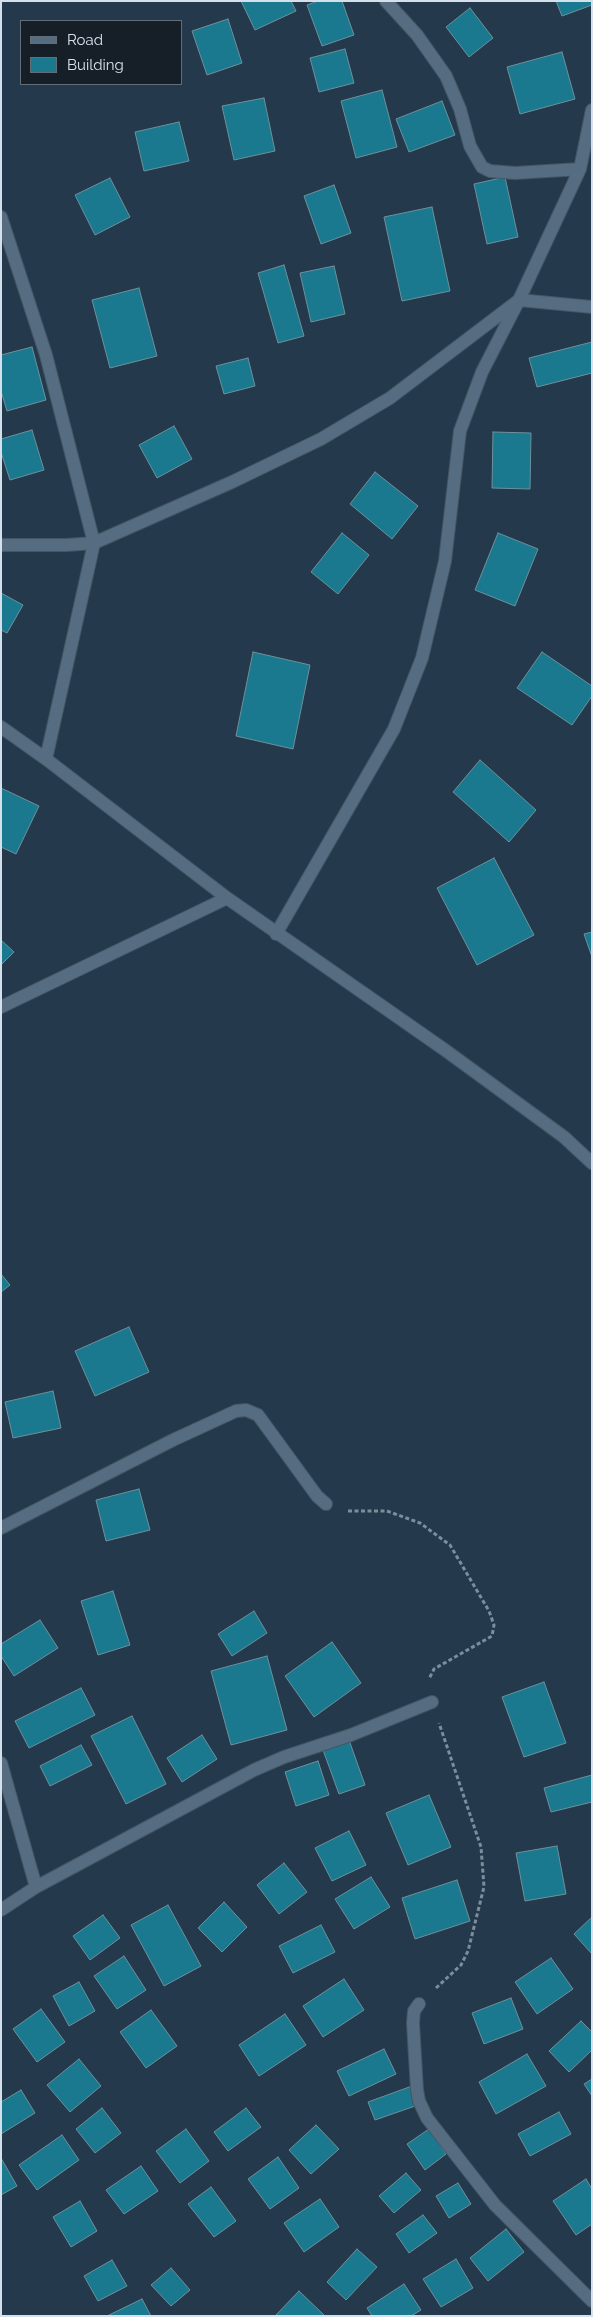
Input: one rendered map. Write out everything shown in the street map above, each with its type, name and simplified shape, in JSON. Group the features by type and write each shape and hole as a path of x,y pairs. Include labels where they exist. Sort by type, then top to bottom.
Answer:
{"street":[{"path":"386,1 417,35 446,76 460,109 470,146 482,167 490,171 515,173 580,169"},
{"path":"276,934 394,729 422,658 445,561 460,431 482,372 519,300 580,169 592,110"},
{"path":"1,218 46,355 94,543 46,759"},
{"path":"1,545 94,543 232,482 321,439 390,398 519,300 592,307"},
{"path":"1,727 276,934 493,1085 564,1137 592,1163"},
{"path":"1,1006 227,898"},
{"path":"1,1528 172,1440 236,1411 246,1410 258,1415 317,1496 326,1504"},
{"path":"1,1910 36,1887 254,1770 284,1757 351,1735 432,1702"},
{"path":"1,1763 36,1887"},
{"path":"419,2004 414,2012 413,2023 417,2090 419,2102 427,2118 495,2205 592,2302"}],"path":[{"path":"326,1504 337,1510 388,1511 420,1523 450,1545 489,1611 494,1625 492,1636 434,1669 429,1678 432,1702 480,1847 484,1887 468,1951 460,1965 419,2004"}],"building":[{"path":"241,1 291,1 296,11 255,30"},
{"path":"318,1 342,1 354,35 322,46 307,5"},
{"path":"556,1 592,1 592,5 562,16"},
{"path":"470,8 493,38 469,57 446,27"},
{"path":"228,19 242,63 207,75 192,31"},
{"path":"345,49 354,83 319,92 310,58"},
{"path":"562,52 575,99 520,114 507,67"},
{"path":"382,90 397,147 356,158 341,101"},
{"path":"264,98 275,151 234,160 222,106"},
{"path":"442,101 455,135 409,152 396,119"},
{"path":"179,122 189,161 144,171 135,132"},
{"path":"505,177 518,237 487,244 474,184"},
{"path":"110,178 130,217 95,235 75,195"},
{"path":"334,185 351,233 321,244 304,196"},
{"path":"432,207 450,291 402,301 384,217"},
{"path":"284,265 304,336 278,343 258,273"},
{"path":"334,266 345,314 311,322 300,273"},
{"path":"139,288 157,356 110,368 92,300"},
{"path":"592,342 592,373 537,387 529,358"},
{"path":"32,347 46,400 7,411 1,391 1,355"},
{"path":"248,358 255,386 224,394 216,366"},
{"path":"174,426 192,459 157,478 139,445"},
{"path":"32,430 44,470 10,480 1,452 1,439"},
{"path":"493,432 531,433 530,489 492,488"},
{"path":"375,472 418,506 392,539 350,504"},
{"path":"342,533 369,555 338,594 311,572"},
{"path":"498,533 538,549 515,606 475,590"},
{"path":"1,593 23,605 7,633 1,630"},
{"path":"253,652 310,665 293,749 236,736"},
{"path":"542,652 592,686 592,696 572,725 517,688"},
{"path":"480,760 536,810 509,842 453,792"},
{"path":"1,788 39,806 16,854 1,847"},
{"path":"494,858 534,935 477,965 437,888"},
{"path":"592,932 592,957 584,934"},
{"path":"1,940 14,952 1,965"},
{"path":"1,1274 10,1285 1,1292"},
{"path":"129,1327 149,1372 95,1396 75,1351"},
{"path":"53,1391 61,1428 13,1438 5,1402"},
{"path":"139,1489 150,1530 106,1541 96,1500"},
{"path":"113,1591 130,1645 98,1655 81,1601"},
{"path":"254,1611 267,1633 232,1656 218,1634"},
{"path":"40,1620 58,1648 14,1676 1,1656 1,1644"},
{"path":"332,1642 361,1683 314,1717 285,1676"},
{"path":"267,1656 287,1730 231,1745 211,1671"},
{"path":"544,1682 566,1743 524,1757 502,1697"},
{"path":"81,1688 95,1715 29,1748 15,1721"},
{"path":"132,1716 166,1784 126,1804 91,1736"},
{"path":"202,1735 217,1759 182,1782 167,1758"},
{"path":"349,1740 365,1785 339,1794 323,1750"},
{"path":"81,1745 92,1765 50,1786 40,1766"},
{"path":"318,1761 329,1795 296,1806 285,1772"},
{"path":"592,1775 592,1802 551,1812 544,1788"},
{"path":"429,1795 451,1847 408,1865 386,1813"},
{"path":"349,1831 366,1865 332,1881 315,1848"},
{"path":"557,1846 566,1894 525,1901 516,1853"},
{"path":"284,1863 307,1892 279,1914 257,1885"},
{"path":"371,1877 390,1907 354,1929 335,1899"},
{"path":"457,1880 470,1921 415,1939 402,1898"},
{"path":"224,1902 247,1927 222,1952 198,1928"},
{"path":"168,1905 201,1966 164,1986 131,1925"},
{"path":"103,1915 120,1938 90,1960 73,1936"},
{"path":"592,1917 592,1954 574,1934"},
{"path":"321,1925 335,1952 293,1973 279,1946"},
{"path":"124,1956 146,1990 117,2009 94,1976"},
{"path":"551,1958 573,1989 537,2014 515,1982"},
{"path":"344,1979 364,2010 323,2037 303,2006"},
{"path":"79,1982 95,2011 69,2026 53,1996"},
{"path":"511,1998 523,2029 484,2044 472,2013"},
{"path":"41,2009 65,2042 37,2062 13,2029"},
{"path":"151,2010 177,2046 146,2068 120,2032"},
{"path":"285,2014 306,2045 259,2076 239,2045"},
{"path":"581,2021 592,2032 592,2050 569,2072 549,2051"},
{"path":"384,2049 396,2074 349,2096 337,2071"},
{"path":"527,2054 546,2086 496,2114 479,2082"},
{"path":"79,2059 101,2086 70,2112 47,2085"},
{"path":"592,2079 592,2096 584,2084"},
{"path":"412,2086 418,2105 375,2120 368,2102"},
{"path":"21,2090 35,2113 1,2134 1,2102"},
{"path":"102,2108 121,2133 95,2153 76,2129"},
{"path":"246,2108 261,2127 228,2151 214,2132"},
{"path":"559,2112 571,2134 530,2156 518,2134"},
{"path":"316,2125 339,2149 311,2174 289,2150"},
{"path":"186,2129 209,2161 180,2183 156,2151"},
{"path":"429,2129 446,2154 425,2170 407,2144"},
{"path":"62,2135 79,2160 37,2190 19,2165"},
{"path":"278,2157 299,2188 270,2209 248,2179"},
{"path":"1,2158 17,2186 1,2195"},
{"path":"141,2166 158,2191 124,2214 106,2190"},
{"path":"406,2173 421,2190 394,2213 379,2196"},
{"path":"586,2179 592,2189 592,2224 576,2235 553,2201"},
{"path":"458,2183 471,2204 449,2218 436,2196"},
{"path":"211,2187 236,2221 214,2237 188,2204"},
{"path":"320,2199 339,2227 304,2252 284,2223"},
{"path":"80,2201 97,2231 71,2247 53,2217"},
{"path":"423,2215 437,2233 409,2253 396,2234"},
{"path":"506,2229 524,2252 488,2281 470,2258"},
{"path":"357,2249 377,2267 346,2300 327,2282"},
{"path":"456,2259 473,2288 441,2307 423,2279"},
{"path":"112,2260 127,2286 98,2301 84,2276"},
{"path":"171,2268 190,2290 171,2306 151,2285"},
{"path":"404,2284 421,2310 411,2316 372,2316 367,2308"},
{"path":"299,2291 325,2316 275,2316"},
{"path":"142,2299 151,2316 107,2316"}]}
